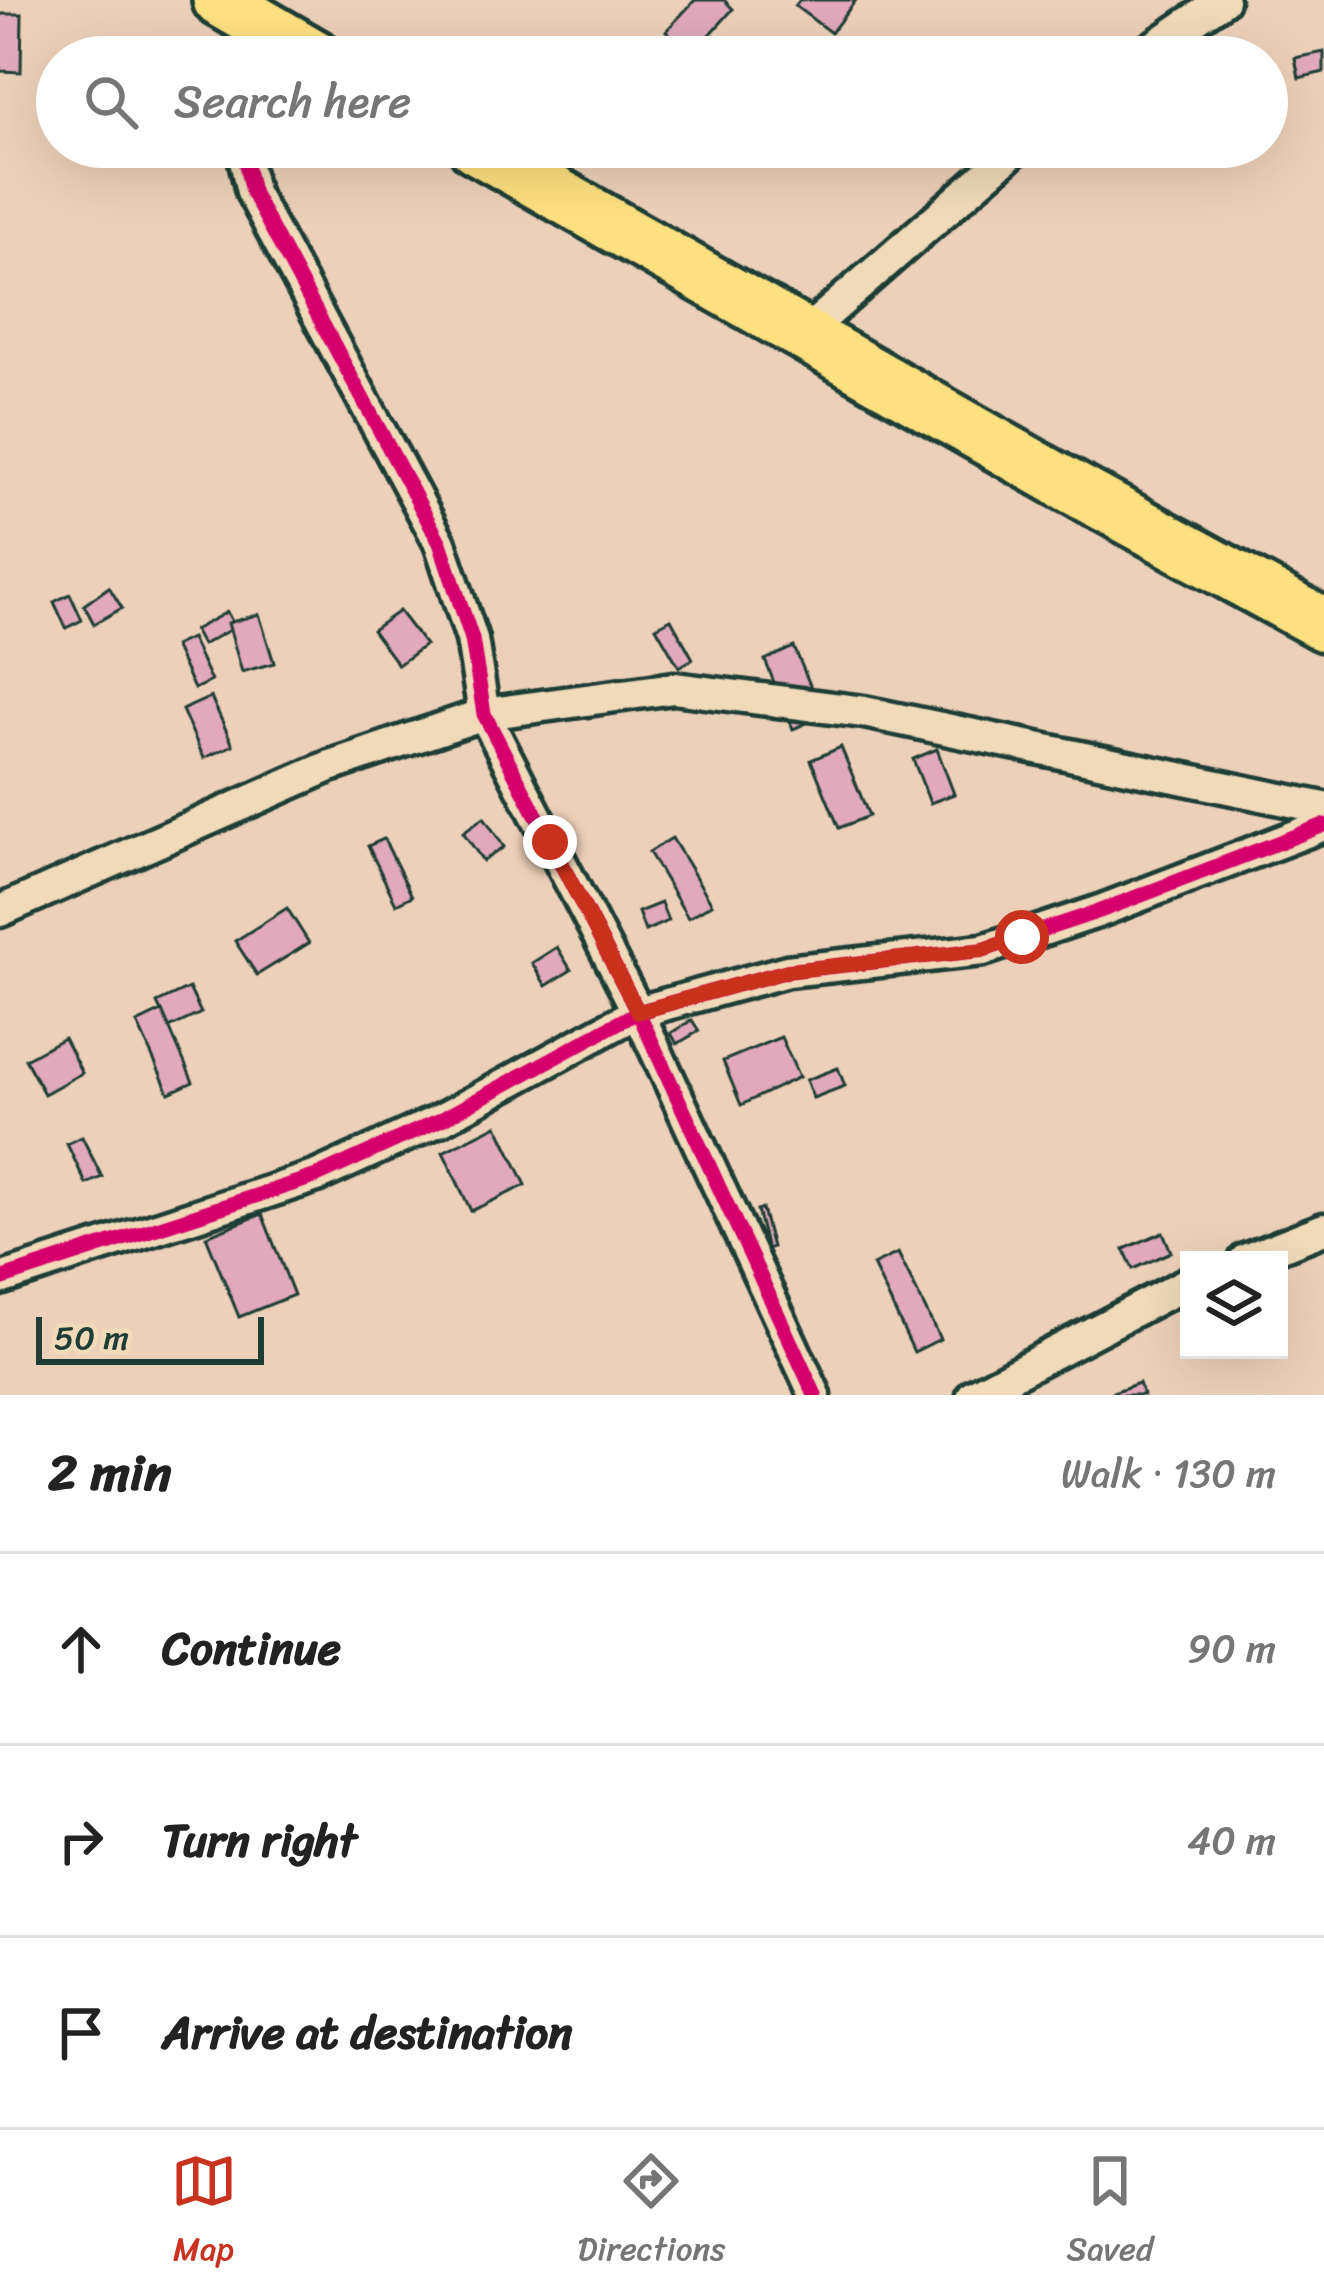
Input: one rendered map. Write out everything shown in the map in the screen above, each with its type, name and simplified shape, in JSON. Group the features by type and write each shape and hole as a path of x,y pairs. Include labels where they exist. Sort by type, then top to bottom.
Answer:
{"highway":[{"path":"219,0 272,36"},
{"path":"512,168 1324,626"}],"street":[{"path":"1170,36 1223,0"},
{"path":"247,168 252,192 440,543 472,639 484,714 638,1012 815,1395"},
{"path":"804,334 994,168"},
{"path":"0,911 330,766 484,714 674,688 864,712 1324,808"},
{"path":"0,1279 317,1176 442,1119 638,1012 787,971 983,950 1100,911 1324,825"},
{"path":"1267,1251 1324,1228"},
{"path":"973,1395 1180,1287"}],"building":[{"path":"695,0 724,0 733,9 709,36 671,36 666,31"},
{"path":"800,0 856,0 831,33 795,6"},
{"path":"0,14 22,14 21,72 0,71"},
{"path":"1324,52 1324,72 1299,78 1295,58"},
{"path":"109,587 122,608 94,624 84,605"},
{"path":"70,594 82,620 66,628 54,602"},
{"path":"399,611 425,645 398,665 372,630"},
{"path":"227,612 235,627 202,645 194,630"},
{"path":"259,614 274,663 242,672 228,623"},
{"path":"671,619 693,659 679,667 656,627"},
{"path":"191,638 211,681 194,689 174,646"},
{"path":"794,647 823,716 793,729 765,660"},
{"path":"211,697 233,745 204,758 182,710"},
{"path":"841,747 869,816 839,828 811,760"},
{"path":"937,749 954,794 930,803 913,759"},
{"path":"484,817 504,847 483,861 463,832"},
{"path":"672,838 712,904 688,918 649,852"},
{"path":"384,839 412,896 396,904 368,846"},
{"path":"661,903 668,921 645,931 638,912"},
{"path":"287,908 309,943 257,975 235,941"},
{"path":"557,947 571,970 546,986 532,963"},
{"path":"189,988 201,1013 169,1028 157,1003"},
{"path":"162,1011 193,1082 169,1093 137,1023"},
{"path":"692,1020 699,1031 677,1044 671,1033"},
{"path":"781,1037 799,1077 741,1105 723,1061"},
{"path":"64,1038 82,1073 44,1094 25,1059"},
{"path":"838,1068 845,1086 813,1098 806,1080"},
{"path":"497,1125 526,1185 471,1211 443,1152"},
{"path":"82,1137 102,1177 86,1184 67,1144"},
{"path":"762,1209 772,1247 767,1249 757,1210"},
{"path":"262,1214 294,1295 239,1317 206,1236"},
{"path":"1163,1232 1171,1252 1133,1269 1124,1249"},
{"path":"898,1253 940,1339 914,1352 873,1265"},
{"path":"1139,1383 1143,1395 1114,1395 1113,1392"}],"cycle path":[{"path":"247,168 252,192 440,543 472,639 484,714 638,1012 815,1395"},
{"path":"0,1279 317,1176 442,1119 638,1012 787,971 983,950 1100,911 1324,825"}],"route":[{"path":"550,842 638,1012 787,971 983,950 1022,937"}]}
